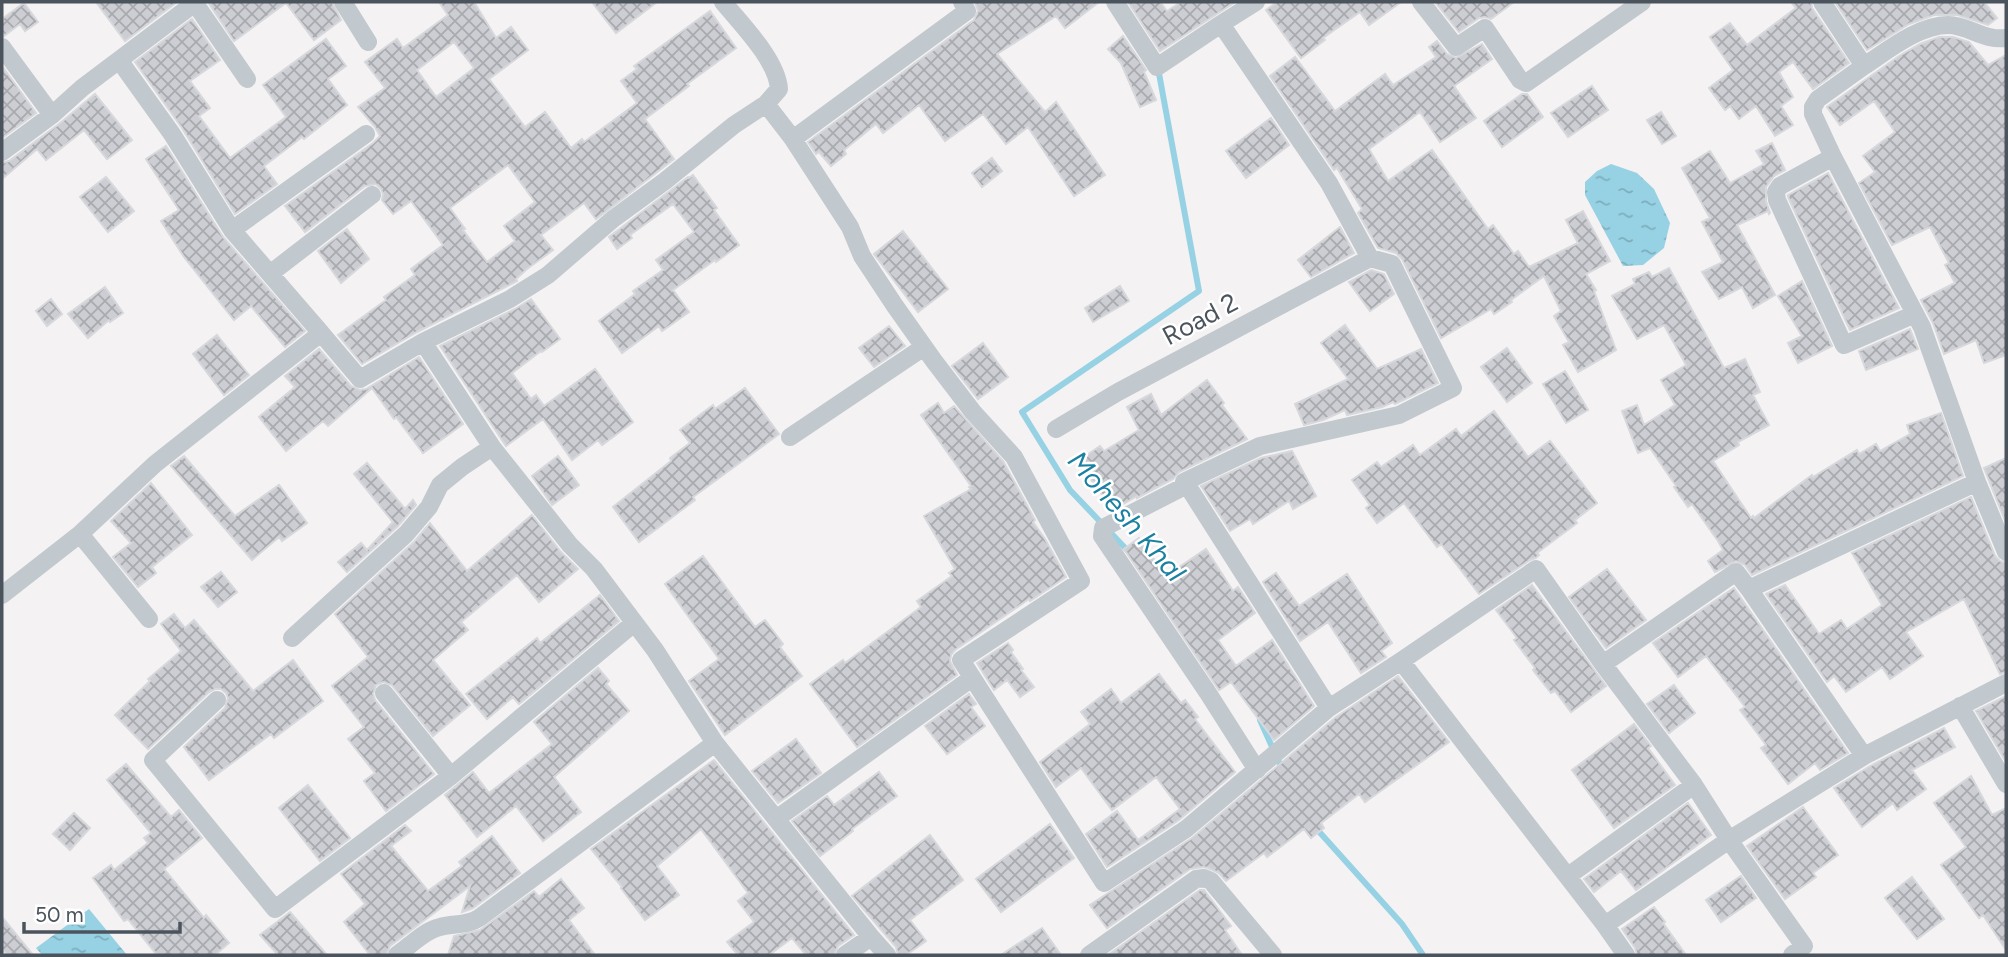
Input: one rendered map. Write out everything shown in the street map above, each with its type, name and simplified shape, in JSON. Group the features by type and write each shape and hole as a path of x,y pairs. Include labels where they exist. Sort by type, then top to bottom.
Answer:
{"street":[{"path":"2,152 195,2 247,79"},
{"path":"344,2 368,42"},
{"path":"119,60 172,134 233,230 360,379 423,342 510,299 548,275 613,219 734,125 766,104 779,89 778,76 723,2"},
{"path":"793,139 967,10 962,2"},
{"path":"1115,2 1157,67 1256,2"},
{"path":"1421,2 1456,47 1485,28 1520,80 1526,83 1642,2"},
{"path":"1822,2 1864,66"},
{"path":"1221,24 1329,183 1370,258 1392,264 1453,388 1398,415 1260,446 1184,482 1329,708"},
{"path":"2006,38 1995,39 1948,25 1929,29 1906,39 1864,66 1818,99 1813,107 1813,114 1833,157 1923,327 1977,482 2006,552"},
{"path":"2,47 52,115"},
{"path":"766,104 793,139 849,227 862,256 924,347 973,412 1014,457 1081,581 961,660 1104,883 1186,829 1329,708 1535,569 1695,785 1729,840 1804,947 1792,955"},
{"path":"233,230 366,134"},
{"path":"1833,157 1780,186 1776,191 1777,200 1844,345 1915,314"},
{"path":"271,274 372,195"},
{"name":"Road 2","path":"1056,429 1118,391 1370,258"},
{"path":"2,595 80,534 155,464 321,333"},
{"path":"423,342 492,447 570,545 594,569 655,650 715,743 887,955"},
{"path":"790,437 924,347"},
{"path":"292,638 406,534 429,507 440,485 492,447"},
{"path":"1749,589 1977,482"},
{"path":"1187,485 1103,528 1102,536 1257,770"},
{"path":"80,534 149,619"},
{"path":"1603,664 1736,572 1864,756"},
{"path":"217,700 153,760 275,909 451,776 634,623"},
{"path":"1401,661 1626,955"},
{"path":"776,819 972,678"},
{"path":"1605,925 1729,840 1864,756 2006,683"},
{"path":"384,693 451,776"},
{"path":"1960,706 2006,784"},
{"path":"397,955 432,930 472,923 480,918 715,743"},
{"path":"1568,876 1695,785"},
{"path":"1089,955 1196,879 1204,878 1211,881 1273,955"},
{"path":"845,955 871,937"}],"water":[{"path":"1611,164 1637,173 1654,189 1670,223 1664,248 1643,265 1623,266 1585,195 1585,182 1597,171"},
{"path":"89,909 127,955 42,955 36,948"}],"building":[{"path":"96,2 177,2 125,41"},
{"path":"208,2 332,2 341,20 314,40 286,3 234,41"},
{"path":"439,2 474,2 496,38 511,27 528,50 489,79 525,127 545,112 571,148 582,139 584,142 637,103 621,81 637,69 634,66 710,11 736,48 645,119 674,159 596,219 584,203 541,235 553,250 527,269 517,281 417,332 362,364 338,335 386,300 384,297 415,275 411,269 443,245 411,201 393,214 382,200 383,194 376,184 365,186 305,232 285,206 380,136 358,107 385,88 365,62 397,39 403,48 448,15","holes":["454,42 474,68 436,97 417,70","508,165 535,202 504,226 515,241 487,262 450,208"]},
{"path":"592,2 657,2 616,33"},
{"path":"975,2 1099,2 1065,28 1056,16 997,54 1045,112 1056,102 1105,175 1074,196 1028,127 1006,144 983,114 945,141 919,105 883,133 876,124 844,150 846,154 831,166 819,152 816,154 808,142 974,20 978,11"},
{"path":"1128,2 1160,2 1167,11 1181,2 1235,2 1160,51"},
{"path":"1277,2 1401,2 1369,25 1360,12 1323,38 1325,40 1301,58 1266,10"},
{"path":"1435,2 1514,2 1491,19 1479,18 1459,32"},
{"path":"1791,2 1811,2 1812,8 1849,63 1813,89 1793,62 1779,72 1793,97 1781,106 1793,125 1775,136 1756,106 1739,119 1730,106 1725,110 1709,88 1733,70 1710,37 1730,23 1747,45 1796,8"},
{"path":"1835,2 1984,2 1997,18 1988,25 1958,15 1934,15 1909,24 1867,50"},
{"path":"24,3 38,22 25,31 20,24 2,36 2,19"},
{"path":"192,19 220,60 190,81 210,108 199,116 230,158 286,117 263,85 326,39 346,66 328,79 347,105 264,166 277,184 235,214 182,128 135,62"},
{"path":"1123,36 1146,70 1144,72 1156,100 1140,107 1121,63 1108,49"},
{"path":"1939,37 1953,37 1969,42 1988,65 2006,55 2006,355 1984,363 1976,340 1944,354 1921,300 1955,283 1945,265 1949,263 1930,227 1892,245 1859,183 1875,172 1863,156 1895,132 1874,101 1840,125 1827,107 1899,56"},
{"path":"1437,41 1447,54 1456,58 1482,44 1492,59 1454,86 1476,118 1440,142 1420,112 1369,149 1388,181 1432,150 1488,229 1493,225 1514,254 1518,251 1529,267 1578,243 1566,220 1583,211 1610,261 1586,274 1596,290 1594,291 1616,350 1578,372 1563,345 1569,342 1554,316 1561,311 1544,276 1494,314 1491,309 1441,338 1402,259 1396,253 1378,248 1358,213 1362,209 1337,168 1334,170 1270,76 1295,57 1335,111 1385,74 1393,85 1436,57 1429,47"},
{"path":"2,66 36,113 2,138"},
{"path":"1592,86 1608,110 1568,137 1551,113"},
{"path":"95,94 132,140 107,159 84,130 46,160 37,149 2,179 2,163 9,161 59,124"},
{"path":"1522,94 1527,94 1543,117 1502,147 1484,121"},
{"path":"1661,112 1676,136 1662,144 1647,120"},
{"path":"1271,118 1289,145 1246,178 1226,151"},
{"path":"1772,143 1785,170 1774,176 1766,187 1766,201 1770,213 1768,211 1737,225 1775,295 1753,308 1742,287 1719,299 1702,272 1723,262 1702,222 1710,218 1682,168 1710,151 1730,183 1764,164 1756,151"},
{"path":"166,146 223,237 305,331 285,347 251,306 234,320 184,257 161,221 179,210 146,159"},
{"path":"992,158 1002,171 982,187 972,173"},
{"path":"1828,173 1899,308 1850,330 1788,197"},
{"path":"693,175 739,245 673,290 689,312 662,331 659,326 622,353 599,321 635,294 633,291 663,270 656,260 694,232 673,204 630,235 632,238 617,249 609,237"},
{"path":"106,177 134,211 108,232 80,197"},
{"path":"1340,227 1354,253 1311,277 1298,260"},
{"path":"347,229 369,259 341,283 318,251"},
{"path":"903,231 948,289 918,312 874,254"},
{"path":"1669,268 1724,368 1745,359 1760,392 1753,395 1769,425 1738,442 1739,445 1713,461 1751,518 1812,475 1813,477 1857,450 1859,454 1876,444 1880,451 1910,434 1907,425 1941,413 1963,476 1752,575 1745,565 1736,561 1715,572 1708,561 1723,550 1718,541 1692,504 1688,507 1650,448 1638,453 1622,411 1637,405 1644,425 1675,405 1661,380 1686,365 1664,325 1637,339 1612,296 1635,284 1633,279 1649,272 1652,277"},
{"path":"1371,270 1384,274 1394,294 1370,311 1349,282"},
{"path":"1802,281 1832,346 1798,363 1788,343 1802,336 1778,296"},
{"path":"1120,286 1129,301 1093,322 1085,308"},
{"path":"105,287 123,313 110,322 109,320 88,338 68,314"},
{"path":"51,299 62,314 47,326 36,311"},
{"path":"531,299 560,339 512,373 531,399 536,395 544,406 595,369 633,422 602,445 598,440 572,460 543,419 506,446 440,346"},
{"path":"1345,325 1377,369 1421,349 1438,383 1395,404 1393,402 1347,415 1345,410 1304,425 1295,404 1348,379 1321,343"},
{"path":"889,326 905,346 874,367 859,348"},
{"path":"1910,329 1918,349 1866,370 1859,351"},
{"path":"217,335 249,375 224,395 193,354"},
{"path":"983,343 1008,377 978,399 952,366"},
{"path":"1507,348 1532,383 1507,402 1481,367"},
{"path":"319,349 351,386 360,390 419,357 463,424 423,453 372,388 328,426 323,421 286,451 259,417 295,387 285,376"},
{"path":"1565,371 1588,410 1566,423 1543,384"},
{"path":"1207,380 1247,439 1179,472 1173,479 1113,510 1078,461 1100,446 1104,451 1139,430 1127,407 1151,394 1161,415"},
{"path":"745,388 779,434 693,497 695,500 639,542 613,507 690,443 680,430 713,405 715,409"},
{"path":"938,403 944,413 954,406 1003,461 1035,520 1033,522 1066,577 955,650 950,661 957,675 857,747 810,684 843,660 845,663 921,607 917,601 952,576 949,573 955,569 924,516 971,489 971,486 921,415"},
{"path":"1494,411 1528,457 1550,441 1597,503 1575,520 1577,523 1537,553 1539,555 1536,558 1479,594 1441,544 1437,547 1404,503 1377,523 1366,508 1370,505 1352,480 1377,462 1381,467 1413,445 1420,455 1456,429 1461,436"},
{"path":"1292,451 1316,496 1293,509 1289,501 1253,524 1250,519 1230,531 1201,486 1261,458"},
{"path":"184,456 235,516 279,485 307,523 282,541 279,537 252,560 171,466"},
{"path":"558,456 579,485 552,505 532,476"},
{"path":"2006,458 2006,523 1984,468"},
{"path":"367,463 405,509 413,500 416,505 398,526 347,572 338,562 361,543 367,550 393,522 354,474"},
{"path":"151,483 192,535 152,567 156,573 138,587 113,557 131,543 111,521"},
{"path":"1971,497 1995,556 2006,563 2006,672 2000,674 1964,599 1906,632 1923,656 1890,679 1882,667 1846,692 1834,676 1827,682 1766,594 1785,585 1819,634 1841,620 1847,629 1882,605 1852,553"},
{"path":"532,515 578,569 539,602 517,575 461,622 468,630 433,660 470,705 433,736 392,685 383,682 376,685 373,694 375,700 434,774 386,811 364,781 375,773 348,739 364,727 332,686 368,657 335,614 414,542 430,523 467,571"},
{"path":"1139,538 1166,576 1206,549 1233,591 1238,587 1255,613 1218,640 1236,666 1272,640 1314,706 1274,740 1231,682 1219,690 1124,549"},
{"path":"703,556 755,627 765,620 783,644 780,647 802,676 725,735 689,681 719,659 665,584"},
{"path":"1607,569 1646,620 1606,648 1569,597"},
{"path":"221,572 237,592 218,607 201,587"},
{"path":"1276,573 1299,606 1347,574 1392,643 1381,651 1386,657 1361,673 1328,622 1300,641 1263,582"},
{"path":"1532,585 1606,686 1571,712 1555,691 1551,693 1533,670 1535,668 1514,640 1517,638 1496,610"},
{"path":"1734,588 1848,753 1820,770 1815,763 1788,784 1761,748 1766,745 1740,710 1745,707 1706,656 1678,677 1653,643"},
{"path":"600,595 619,621 519,704 513,697 487,719 466,694 537,638 540,643"},
{"path":"174,614 185,628 194,620 253,691 293,660 323,701 274,738 271,734 209,780 184,747 225,708 228,698 221,689 209,692 148,749 115,715 150,681 148,679 181,651 161,624"},
{"path":"1008,643 1023,669 1021,670 1034,687 1020,697 1007,680 994,690 977,663"},
{"path":"598,668 609,681 606,684 629,711 554,777 581,812 543,841 516,806 477,837 445,795 473,772 489,793 552,744 534,722"},
{"path":"1159,674 1181,703 1185,700 1198,717 1195,719 1235,772 1179,820 1107,867 1086,834 1117,811 1138,840 1180,809 1156,777 1112,810 1081,768 1056,787 1040,762 1090,724 1081,712 1111,689 1121,703"},
{"path":"1398,676 1449,742 1365,802 1359,794 1321,823 1324,828 1311,838 1304,829 1267,857 1264,853 1226,881 1219,873 1208,868 1190,869 1107,928 1090,905 1192,838 1336,717"},
{"path":"1674,685 1695,713 1669,733 1647,704"},
{"path":"969,694 976,704 971,707 985,726 947,754 925,726"},
{"path":"2006,696 2006,762 1976,711"},
{"path":"1634,724 1675,785 1614,828 1572,770"},
{"path":"1944,728 1955,747 1912,770 1926,789 1897,810 1893,803 1862,827 1834,788"},
{"path":"796,739 821,773 778,803 752,771"},
{"path":"714,760 854,935 838,946 834,955 806,955 792,938 769,955 738,955 727,942 754,922 738,901 748,893 701,829 657,866 679,895 645,920 591,849"},
{"path":"126,764 171,817 179,810 202,838 164,869 204,918 206,915 229,943 215,955 157,955 128,919 124,921 93,878 111,865 114,870 148,843 144,838 151,833 107,780"},
{"path":"879,772 897,796 820,856 792,821 827,796 834,805"},
{"path":"1971,776 1992,815 2006,808 2006,950 1983,915 1979,918 1941,865 1966,847 1934,803"},
{"path":"308,785 350,838 320,861 279,808"},
{"path":"1688,803 1711,835 1636,890 1621,871 1594,892 1584,879"},
{"path":"1803,807 1838,855 1813,873 1816,877 1785,899 1747,846"},
{"path":"74,813 90,828 70,850 53,834"},
{"path":"1050,824 1074,858 1001,912 976,879"},
{"path":"405,825 411,831 391,846 428,891 462,866 459,862 492,836 520,873 473,908 462,912 470,886 390,946 386,955 370,955 344,922 365,904 341,874"},
{"path":"930,835 963,880 910,920 926,941 906,955 898,955 896,947 852,896"},
{"path":"1741,876 1756,898 1721,922 1706,900"},
{"path":"1912,877 1944,919 1917,939 1885,898"},
{"path":"561,879 584,908 569,920 595,955 448,955 454,936 480,930 534,891 539,897"},
{"path":"1200,890 1204,890 1231,926 1225,930 1242,955 1108,955"},
{"path":"1654,907 1686,955 1637,955 1622,929"},
{"path":"290,912 327,955 278,955 260,935"},
{"path":"2,917 33,955 7,955 2,949"},
{"path":"1042,928 1061,955 1001,955"}],"waterway":[{"name":"Mohesh Khal","path":"1129,552 1070,490 1022,412 1199,291 1158,68"},
{"name":"Mohesh Khal","path":"1260,720 1283,771"},
{"name":"Mohesh Khal","path":"1314,826 1402,924 1423,955"}]}
